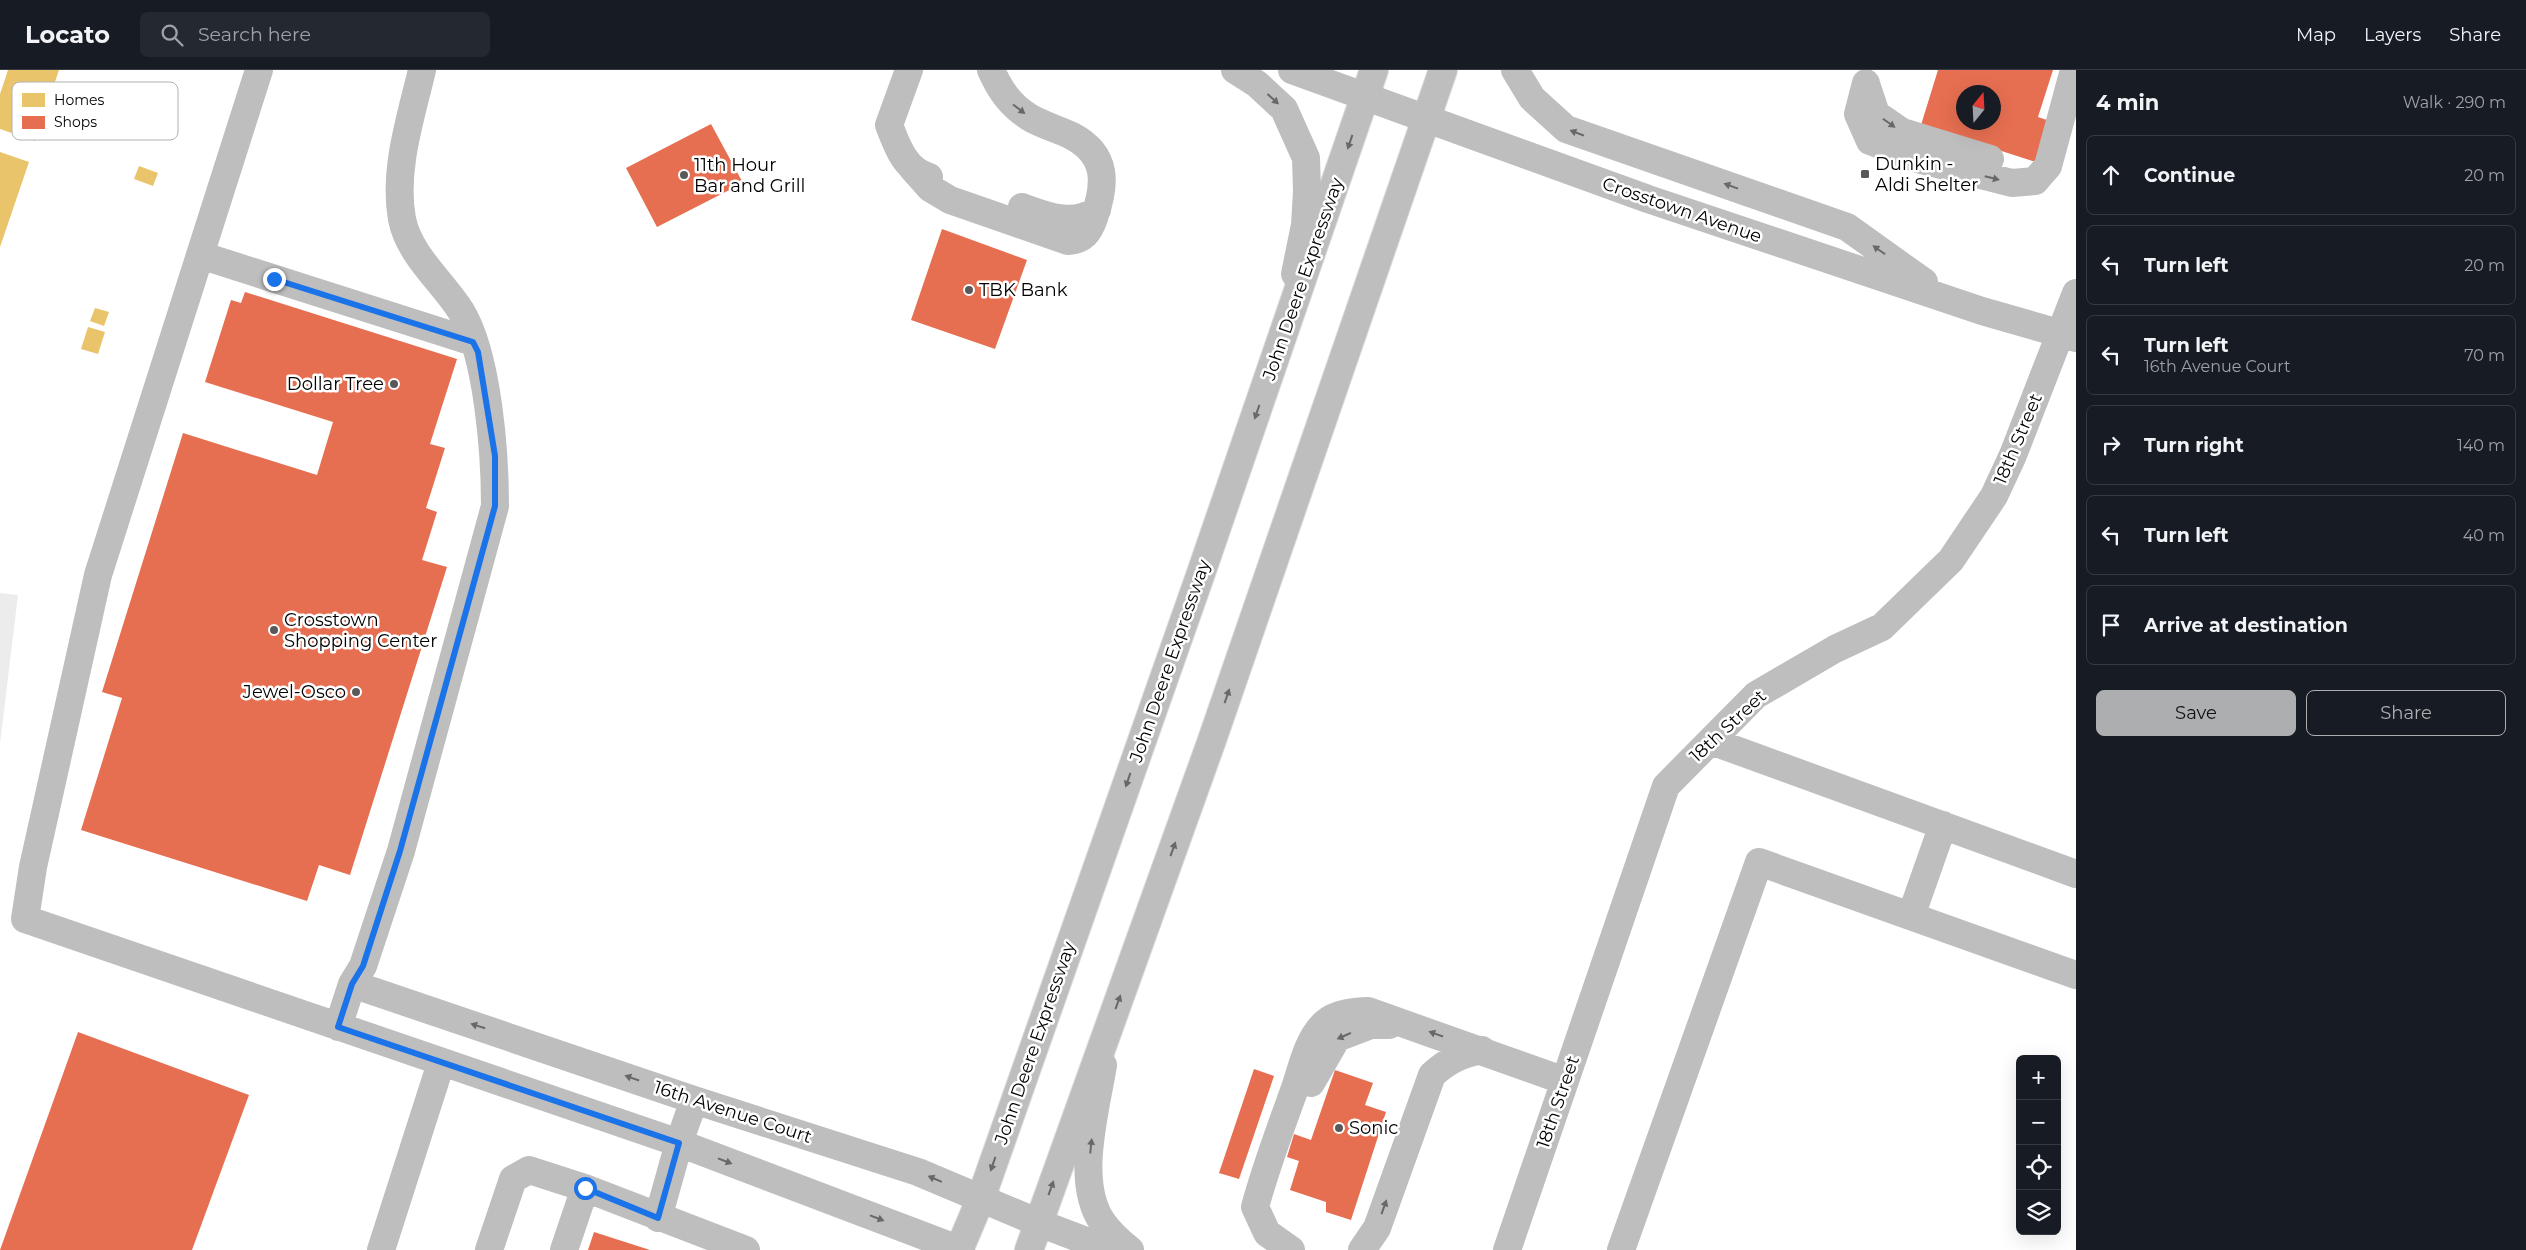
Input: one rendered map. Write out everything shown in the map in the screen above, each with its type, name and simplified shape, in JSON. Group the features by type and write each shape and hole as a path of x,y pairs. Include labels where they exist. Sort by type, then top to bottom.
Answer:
{"main road":[{"path":"259,70 98,575 33,867 25,919 679,1143 960,1250"},
{"path":"338,1027 352,984 363,966 400,851 495,506 495,456 478,352 461,312 407,238 402,218 401,166 422,70"},
{"path":"909,70 893,134 899,165 906,181 918,196 949,216 1059,255 1073,256 1081,251 1094,218 1103,188 1102,170 1091,150 1073,136 1030,117 1011,103 1000,89 992,70"},
{"path":"1235,70 1257,84 1284,109 1306,158 1307,191 1304,225 1280,346"},
{"name":"Crosstown Avenue","path":"1292,70 1648,199 2069,336"},
{"name":"John Deere Expressway","path":"960,1250 981,1198 1280,346 1374,70"},
{"path":"1029,1250 1212,740 1443,70"},
{"path":"1515,70 1532,98 1566,129 1847,227 1948,298"},
{"path":"1866,83 1858,114 1870,141 1917,159 2012,183 2035,181 2048,166 2074,70"},
{"path":"893,134 901,154 913,169 923,176 1051,217 1074,220 1088,216 1094,218"},
{"path":"200,255 473,342"},
{"name":"18th Street","path":"1507,1250 1666,786 1756,695 1835,648 1882,627 1951,560 1994,496 2069,336 2076,293"},
{"path":"1711,742 2076,874"},
{"path":"1911,916 1943,826"},
{"path":"1620,1250 1759,862 2076,975"},
{"name":"16th Avenue Court","path":"352,984 694,1100 918,1172 1039,1223 1110,1250"},
{"path":"1291,1250 1267,1233 1254,1207 1263,1174 1316,1032 1326,1021 1353,1012 1368,1011 1565,1081"},
{"path":"1108,1031 1087,1179 1094,1204 1102,1222 1130,1250"},
{"path":"1362,1250 1376,1228 1432,1075 1445,1063 1463,1054 1482,1050"},
{"path":"381,1250 441,1062"},
{"path":"658,1218 679,1143 694,1100"},
{"path":"488,1250 513,1179 529,1170 585,1188 658,1218 746,1250"},
{"path":"564,1250 585,1188"}],"shaded area":[{"path":"0,593 18,595 0,744"}],"building: Homes":[{"path":"8,70 59,70 55,82 12,82 12,133 0,129 0,94"},
{"path":"0,152 29,162 0,247"},
{"path":"139,166 158,173 153,186 134,179"},
{"path":"95,308 109,312 104,326 90,321"},
{"path":"88,327 105,332 98,354 81,349"}],"building: Shops":[{"path":"1938,70 2053,70 2038,117 2053,122 2039,163 1921,125"},
{"name":"11th Hour Bar and Grill","path":"711,124 743,183 657,227 626,168"},
{"name":"TBK Bank","path":"942,229 1027,260 995,349 911,320"},
{"name":"Crosstown Shopping Center","path":"245,292 457,359 430,444 445,448 426,508 437,512 422,560 447,567 350,875 319,865 307,901 81,830 122,698 102,692 183,433 317,475 333,422 205,382 231,300 241,303"},
{"path":"78,1032 249,1095 192,1250 0,1250"},
{"path":"1254,1069 1274,1076 1239,1179 1219,1173"},
{"path":"1335,1070 1373,1083 1365,1105 1386,1112 1351,1220 1326,1212 1326,1202 1290,1190 1299,1161 1287,1157 1294,1134 1311,1140"},
{"path":"594,1232 650,1250 588,1250"}],"place":[{"name":"Dunkin - Aldi Shelter","path":"1865,174"},
{"name":"11th Hour Bar and Grill","path":"684,175"},
{"name":"TBK Bank","path":"969,290"},
{"name":"Dollar Tree","path":"394,384"},
{"name":"Crosstown Shopping Center","path":"274,630"},
{"name":"Jewel-Osco","path":"356,692"},
{"name":"Sonic","path":"1339,1128"}],"route":[{"path":"274,279 473,342 478,352 495,456 495,506 474,588 400,851 363,966 352,984 338,1027 679,1143 658,1218 585,1188"}]}
